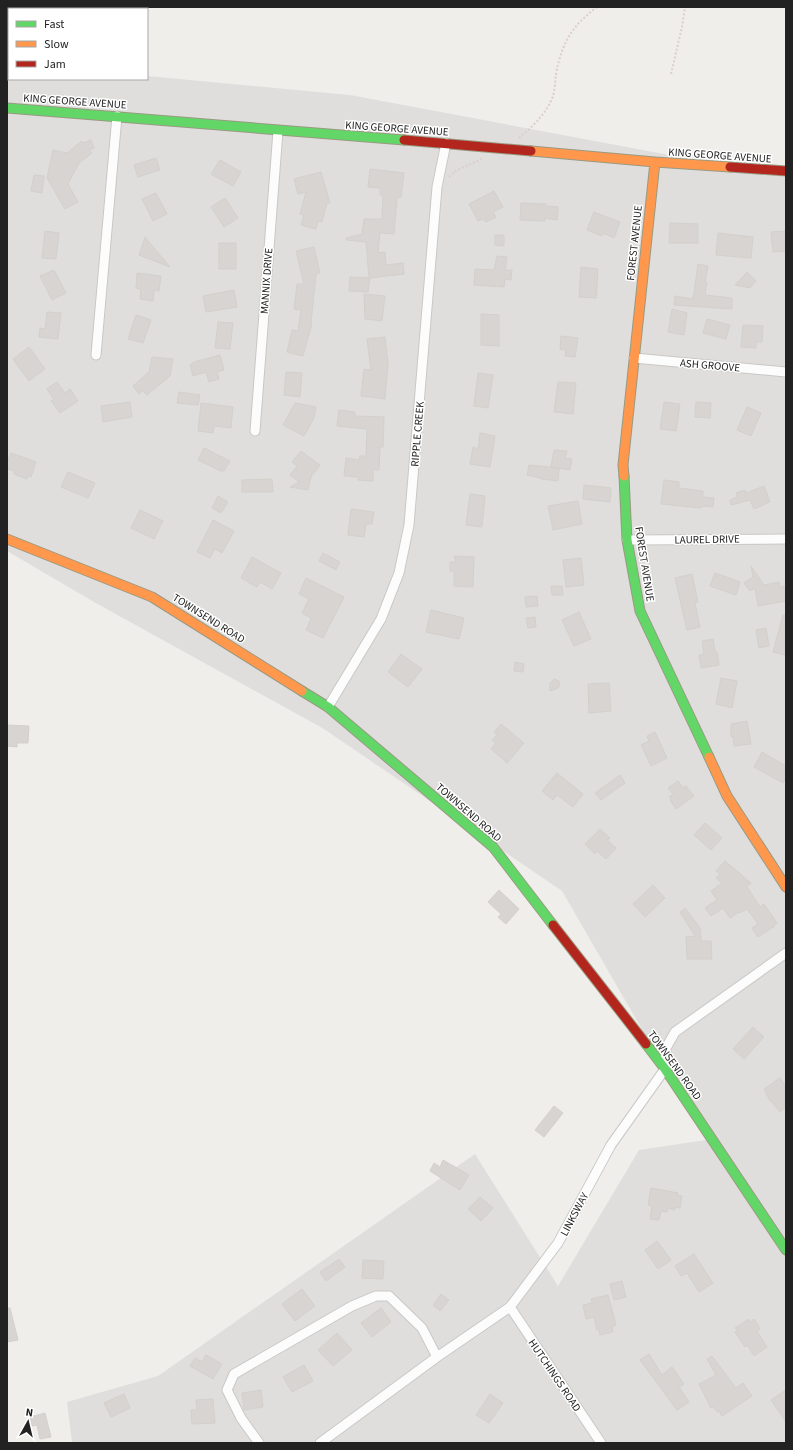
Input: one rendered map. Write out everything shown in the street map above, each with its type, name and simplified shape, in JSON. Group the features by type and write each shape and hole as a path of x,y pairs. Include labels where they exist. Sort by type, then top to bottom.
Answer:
{"street":[{"name":"KING GEORGE AVENUE","path":"7,108 117,116 278,131 446,143 655,162 786,171"},
{"path":"96,355 117,116"},
{"name":"MANNIX DRIVE","path":"255,431 278,131"},
{"name":"RIPPLE CREEK","path":"328,707 381,619 399,573 409,525 437,187 446,143"},
{"name":"FOREST AVENUE","path":"655,162 623,465 627,540 640,611 727,796 786,887"},
{"name":"ASH GROOVE","path":"634,358 786,372"},
{"name":"LAUREL DRIVE","path":"627,540 786,538"},
{"name":"TOWNSEND ROAD","path":"7,539 152,597 328,707 493,847 665,1069 786,1250"},
{"path":"665,1069 666,1048 675,1032 786,953"},
{"name":"LINKSWAY","path":"320,1443 437,1357 510,1307 558,1244 611,1145 665,1069"},
{"path":"259,1443 241,1418 227,1390 234,1374 352,1306 376,1296 389,1296 422,1328 437,1357"},
{"name":"HUTCHINGS ROAD","path":"510,1307 601,1443"}],"path":[{"path":"505,149 535,125 552,100 558,64 566,38 579,22 597,7"},
{"path":"671,74 685,7"},
{"path":"437,187 457,170 485,158"}],"shaded area":[{"path":"7,65 8,80 148,80 148,76 350,95 786,177 786,1443 72,1442 67,1402 158,1376 475,1154 558,1286 639,1150 706,1140 562,891 324,729 94,602 7,551"}],"building":[{"path":"91,140 94,148 89,150 92,153 79,163 68,184 78,202 65,209 47,178 53,150 67,153 82,141 83,143"},
{"path":"156,158 160,170 138,177 134,165"},
{"path":"220,160 241,172 233,186 211,174"},
{"path":"370,169 404,173 401,197 397,197 394,234 380,233 378,253 385,252 386,265 403,263 404,274 369,278 366,242 346,240 346,238 362,234 364,219 382,219 383,195 380,195 380,188 368,187"},
{"path":"321,172 330,203 327,203 322,222 318,221 316,229 301,225 304,215 300,214 306,192 298,194 294,179"},
{"path":"34,175 44,176 42,193 31,191"},
{"path":"494,191 503,207 493,212 496,217 486,222 483,219 478,221 469,204"},
{"path":"156,193 167,214 153,221 142,199"},
{"path":"225,198 238,218 224,227 211,207"},
{"path":"521,203 546,204 546,206 558,207 557,220 545,218 545,221 520,220"},
{"path":"594,212 620,222 614,238 603,233 602,236 587,230"},
{"path":"670,223 698,224 698,243 669,243"},
{"path":"45,231 59,233 56,259 42,258"},
{"path":"786,231 786,251 773,252 771,232"},
{"path":"718,233 753,237 751,258 716,255"},
{"path":"495,235 504,235 504,246 495,245"},
{"path":"145,237 170,267 139,255"},
{"path":"219,243 236,243 236,269 219,269"},
{"path":"314,247 320,273 316,274 312,323 303,356 287,352 292,330 298,331 301,310 294,309 297,284 304,284 296,251"},
{"path":"497,256 507,257 505,270 512,270 511,280 505,279 504,287 474,285 475,269 494,270"},
{"path":"698,264 708,266 705,282 707,282 705,295 732,298 732,309 674,305 675,296 693,299"},
{"path":"581,267 598,269 596,298 579,297"},
{"path":"54,270 66,293 52,300 40,276"},
{"path":"747,272 756,281 750,288 735,285"},
{"path":"137,273 161,276 159,291 154,290 153,301 140,299 141,289 136,288"},
{"path":"350,277 370,278 368,292 349,291"},
{"path":"234,290 237,307 206,312 203,296"},
{"path":"364,294 385,296 382,321 365,319"},
{"path":"672,309 687,313 684,335 668,332"},
{"path":"47,312 61,313 58,339 39,337 40,328 45,329"},
{"path":"481,314 499,315 499,346 481,345"},
{"path":"136,315 151,320 143,343 128,339"},
{"path":"707,319 730,325 726,339 703,333"},
{"path":"218,322 233,323 230,349 215,348"},
{"path":"743,325 763,326 762,342 756,342 756,348 741,347"},
{"path":"561,336 578,338 575,357 565,356 566,350 560,349"},
{"path":"385,337 388,364 385,399 361,396 364,369 371,370 367,339"},
{"path":"29,347 45,369 29,381 13,359"},
{"path":"220,355 224,370 217,372 219,379 209,382 206,372 193,376 190,365 194,362"},
{"path":"152,357 173,359 170,376 147,395 143,391 139,394 133,386 149,372"},
{"path":"286,372 302,373 300,397 284,395"},
{"path":"478,373 493,375 488,408 474,406"},
{"path":"57,382 65,393 70,389 78,401 60,413 51,401 54,400 47,389"},
{"path":"558,382 576,383 573,414 554,412"},
{"path":"179,392 200,395 198,405 177,403"},
{"path":"130,402 132,417 103,422 101,406"},
{"path":"664,402 680,404 676,431 660,429"},
{"path":"696,402 711,403 710,418 695,417"},
{"path":"201,403 233,407 231,428 214,426 213,433 198,431"},
{"path":"295,403 316,407 314,418 304,436 283,425"},
{"path":"747,407 761,413 751,436 737,430"},
{"path":"339,410 355,412 355,416 384,417 383,447 380,447 379,470 373,470 373,481 358,480 358,477 344,476 346,458 359,460 360,456 366,456 367,429 337,426"},
{"path":"480,433 495,436 490,467 470,464 473,447 478,449"},
{"path":"204,448 230,461 224,471 198,460"},
{"path":"554,450 567,451 565,458 572,459 570,470 551,467"},
{"path":"301,451 320,465 311,477 308,490 290,487 299,482 290,475 297,466 292,462"},
{"path":"11,453 36,462 31,477 28,476 27,479 14,474 15,471 7,469 7,463"},
{"path":"529,465 559,468 558,481 541,479 527,475"},
{"path":"68,472 95,483 88,498 61,487"},
{"path":"272,479 273,492 242,492 242,480"},
{"path":"664,480 679,482 679,488 703,491 703,497 714,498 713,507 702,506 701,508 661,504"},
{"path":"584,485 611,488 610,502 583,499"},
{"path":"764,486 770,502 754,509 750,500 731,505 730,500 737,497 736,493 745,490 746,493"},
{"path":"470,494 485,496 482,527 466,525"},
{"path":"218,496 228,502 221,513 212,508"},
{"path":"578,501 582,524 553,530 548,506"},
{"path":"351,509 374,512 372,524 366,524 364,537 348,535"},
{"path":"140,510 163,521 154,539 131,528"},
{"path":"213,520 234,531 222,553 215,549 210,558 197,552"},
{"path":"323,553 340,562 336,570 319,561"},
{"path":"454,556 474,557 473,587 454,586 454,571 450,571 450,562 456,562"},
{"path":"252,557 281,573 272,589 260,582 257,587 241,578"},
{"path":"581,558 584,585 566,587 563,560"},
{"path":"751,566 764,585 779,582 780,587 786,586 786,601 758,606 755,588 750,591 744,583 753,577"},
{"path":"715,573 740,582 736,595 710,586"},
{"path":"692,574 698,602 695,603 700,627 687,630 675,578"},
{"path":"306,578 344,597 323,638 306,630 311,618 302,613 309,599 299,594"},
{"path":"551,586 562,586 563,595 552,595"},
{"path":"537,596 538,606 526,607 525,597"},
{"path":"431,610 464,618 459,639 426,632"},
{"path":"579,612 591,639 574,646 562,620"},
{"path":"783,615 786,616 786,655 773,652"},
{"path":"535,617 536,627 528,628 526,618"},
{"path":"766,628 769,646 759,648 756,630"},
{"path":"713,639 719,665 701,668 699,655 704,654 702,641"},
{"path":"401,654 422,669 408,687 388,672"},
{"path":"515,662 524,664 523,672 514,671"},
{"path":"721,678 737,681 732,708 716,704"},
{"path":"554,679 559,681 560,685 558,688 550,691 550,683"},
{"path":"609,683 611,711 589,713 588,684"},
{"path":"747,721 751,744 734,746 733,736 731,737 731,724"},
{"path":"501,724 524,743 507,763 491,749 496,743 492,740 497,735 494,732"},
{"path":"7,725 29,726 28,743 17,743 17,747 7,746"},
{"path":"655,732 667,758 651,766 641,745 649,741 647,736"},
{"path":"762,752 786,766 786,777 783,783 754,767"},
{"path":"557,773 583,794 573,807 557,795 553,800 542,791"},
{"path":"620,775 625,783 601,800 595,793"},
{"path":"678,781 683,788 686,786 694,796 676,809 669,797 673,794 668,788"},
{"path":"705,823 722,838 711,850 694,835"},
{"path":"600,829 610,838 607,840 616,848 606,859 597,851 595,854 585,844"},
{"path":"725,861 751,883 747,887 760,907 764,904 777,923 774,925 775,926 758,937 752,928 758,924 747,909 730,918 723,908 711,916 705,908 717,900 711,891 722,883 716,878 720,874 716,871"},
{"path":"653,885 665,898 645,917 633,904"},
{"path":"499,890 519,909 506,924 498,917 501,914 488,902"},
{"path":"685,908 700,928 701,941 711,941 712,959 687,959 686,937 695,936 680,912"},
{"path":"753,1027 764,1037 744,1059 733,1049"},
{"path":"780,1078 786,1087 786,1107 780,1112 770,1101 764,1089"},
{"path":"554,1106 563,1113 544,1137 535,1130"},
{"path":"443,1160 469,1175 460,1190 430,1171 434,1163 440,1167"},
{"path":"651,1188 678,1193 677,1195 682,1196 680,1208 675,1207 675,1210 668,1208 667,1212 661,1211 659,1220 650,1219 652,1206 648,1205"},
{"path":"480,1197 493,1208 481,1221 468,1209"},
{"path":"657,1241 671,1260 658,1269 645,1250"},
{"path":"694,1254 713,1283 699,1292 687,1273 681,1276 675,1266"},
{"path":"339,1259 345,1267 326,1281 320,1272"},
{"path":"363,1260 384,1261 383,1279 362,1278"},
{"path":"622,1281 626,1297 614,1300 610,1284"},
{"path":"302,1289 315,1306 295,1321 282,1304"},
{"path":"441,1294 449,1300 440,1311 433,1305"},
{"path":"608,1295 616,1325 612,1327 613,1332 600,1335 599,1330 597,1330 594,1317 586,1319 583,1305 592,1303 591,1299"},
{"path":"7,1308 10,1308 18,1340 7,1342"},
{"path":"381,1308 391,1322 372,1337 361,1323"},
{"path":"749,1319 750,1322 754,1319 760,1329 757,1331 767,1347 754,1356 747,1345 745,1347 735,1332 737,1330 735,1328"},
{"path":"337,1333 352,1350 333,1366 318,1350"},
{"path":"649,1354 662,1375 672,1367 684,1384 679,1387 689,1402 677,1410 640,1360"},
{"path":"206,1355 222,1364 213,1379 190,1366 195,1358 202,1362"},
{"path":"712,1356 736,1388 743,1383 752,1396 722,1416 719,1411 717,1412 713,1407 711,1408 699,1384 716,1375 707,1359"},
{"path":"304,1365 313,1381 292,1392 283,1377"},
{"path":"261,1390 263,1407 244,1410 242,1393"},
{"path":"786,1390 786,1422 771,1400"},
{"path":"124,1394 130,1408 111,1417 104,1403"},
{"path":"490,1394 503,1403 489,1423 476,1415"},
{"path":"213,1399 215,1423 192,1424 191,1410 197,1410 196,1400"},
{"path":"45,1413 51,1437 40,1439 37,1425 32,1426 30,1417"}],"traffic: fast":[{"path":"7,108 404,140"},
{"path":"624,476 627,540 640,611 709,757"},
{"path":"302,691 328,707 493,847 553,925"},
{"path":"646,1044 665,1069 786,1250"}],"traffic: slow":[{"path":"531,151 730,167"},
{"path":"624,476 623,465 655,162"},
{"path":"7,539 152,597 302,691"},
{"path":"709,757 727,796 786,887"}],"traffic: jam":[{"path":"404,140 531,151"},
{"path":"730,167 786,171"},
{"path":"553,925 646,1044"}]}
